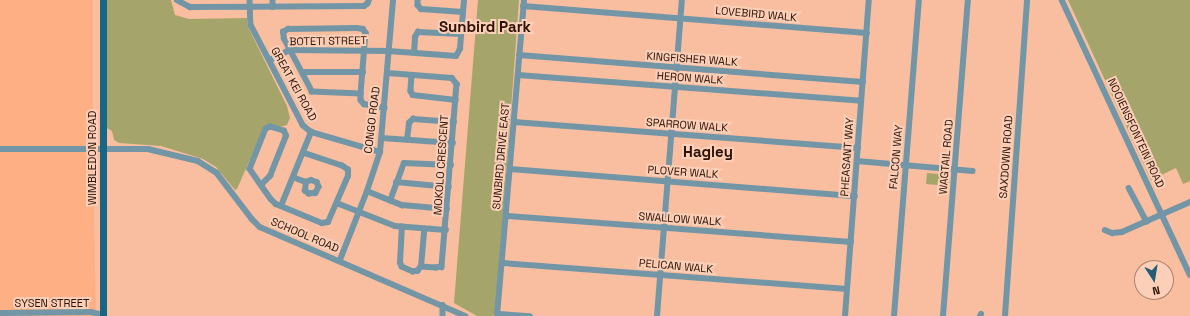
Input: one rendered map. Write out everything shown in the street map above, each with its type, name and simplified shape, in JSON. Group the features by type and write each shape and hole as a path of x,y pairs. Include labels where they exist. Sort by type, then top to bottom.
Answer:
{"main road":[{"name":"WIMBLEDON ROAD","path":"103,0 103,315"}],"street":[{"path":"178,0 190,7 364,6 369,0"},
{"name":"GREAT KEI ROAD","path":"250,0 251,25 303,125 311,132 380,152"},
{"path":"273,0 273,7"},
{"name":"CONGO ROAD","path":"340,260 367,191 380,152 388,73 393,0"},
{"path":"418,0 421,9 463,12"},
{"path":"414,53 415,37 418,32 461,34 464,0"},
{"path":"657,316 682,0"},
{"name":"PHEASANT WAY","path":"845,316 869,0"},
{"name":"FALCON WAY","path":"894,316 919,0"},
{"name":"WAGTAIL ROAD","path":"943,316 968,0"},
{"name":"SAXDOWN ROAD","path":"1005,316 1027,0"},
{"name":"NOOIENSFONTEIN ROAD","path":"1062,0 1163,215 1188,263 1190,275"},
{"name":"LOVEBIRD WALK","path":"523,3 680,18 867,33"},
{"name":"SUNBIRD DRIVE EAST","path":"498,315 523,3"},
{"path":"361,94 314,93 290,50 283,34 288,29 363,29 366,32 361,100 364,104 385,108"},
{"name":"BOTETI STREET","path":"270,60 290,50 389,50 456,56 459,53 461,34"},
{"name":"KINGFISHER WALK","path":"519,55 863,82"},
{"path":"302,72 363,72"},
{"name":"MOKOLO CRESCENT","path":"337,203 402,227 446,230 457,84 455,79 388,73"},
{"path":"412,75 412,95 456,100"},
{"name":"HERON WALK","path":"518,75 861,102"},
{"path":"407,140 408,123 413,119 454,122"},
{"name":"SPARROW WALK","path":"514,122 858,148"},
{"path":"261,185 270,176 286,136 285,132 273,128 266,129 250,169 261,185 274,202 322,223 327,223 348,176 347,168 303,153"},
{"path":"281,206 311,132"},
{"path":"382,138 452,143"},
{"name":"SCHOOL ROAD","path":"0,149 153,149 203,163 217,173 252,219 260,227 340,260 466,316"},
{"path":"857,161 973,171"},
{"path":"390,201 404,163 451,165"},
{"name":"PLOVER WALK","path":"510,169 855,196"},
{"path":"293,177 306,182"},
{"path":"396,182 449,187"},
{"path":"1130,188 1146,222"},
{"path":"367,191 402,205 447,209"},
{"path":"1105,230 1108,233 1117,233 1163,215 1190,202"},
{"name":"SWALLOW WALK","path":"507,216 851,242"},
{"path":"402,227 401,265 413,272 418,271 421,267 424,229"},
{"path":"421,267 439,268 443,265 446,230"},
{"name":"PELICAN WALK","path":"503,263 847,289"},
{"path":"442,305 444,316"},
{"name":"SYSEN STREET","path":"0,312 90,312 103,315"},
{"path":"498,315 530,316"}],"shaded area":[{"path":"0,0 93,0 93,164 96,316 0,316"},
{"path":"106,0 171,0 175,15 189,19 247,18 247,25 287,106 290,118 287,125 280,127 271,125 264,128 237,189 235,190 216,167 203,159 161,146 119,143 114,140 112,131 107,128"},
{"path":"478,0 519,0 496,314 492,316 477,316 454,303"},
{"path":"1068,0 1190,0 1190,181 1183,184 1176,168 1151,180"},
{"path":"927,173 950,175 949,186 926,184"}],"district":[{"name":"Sunbird Park","path":"485,27"},
{"name":"Hagley","path":"708,152"}]}
